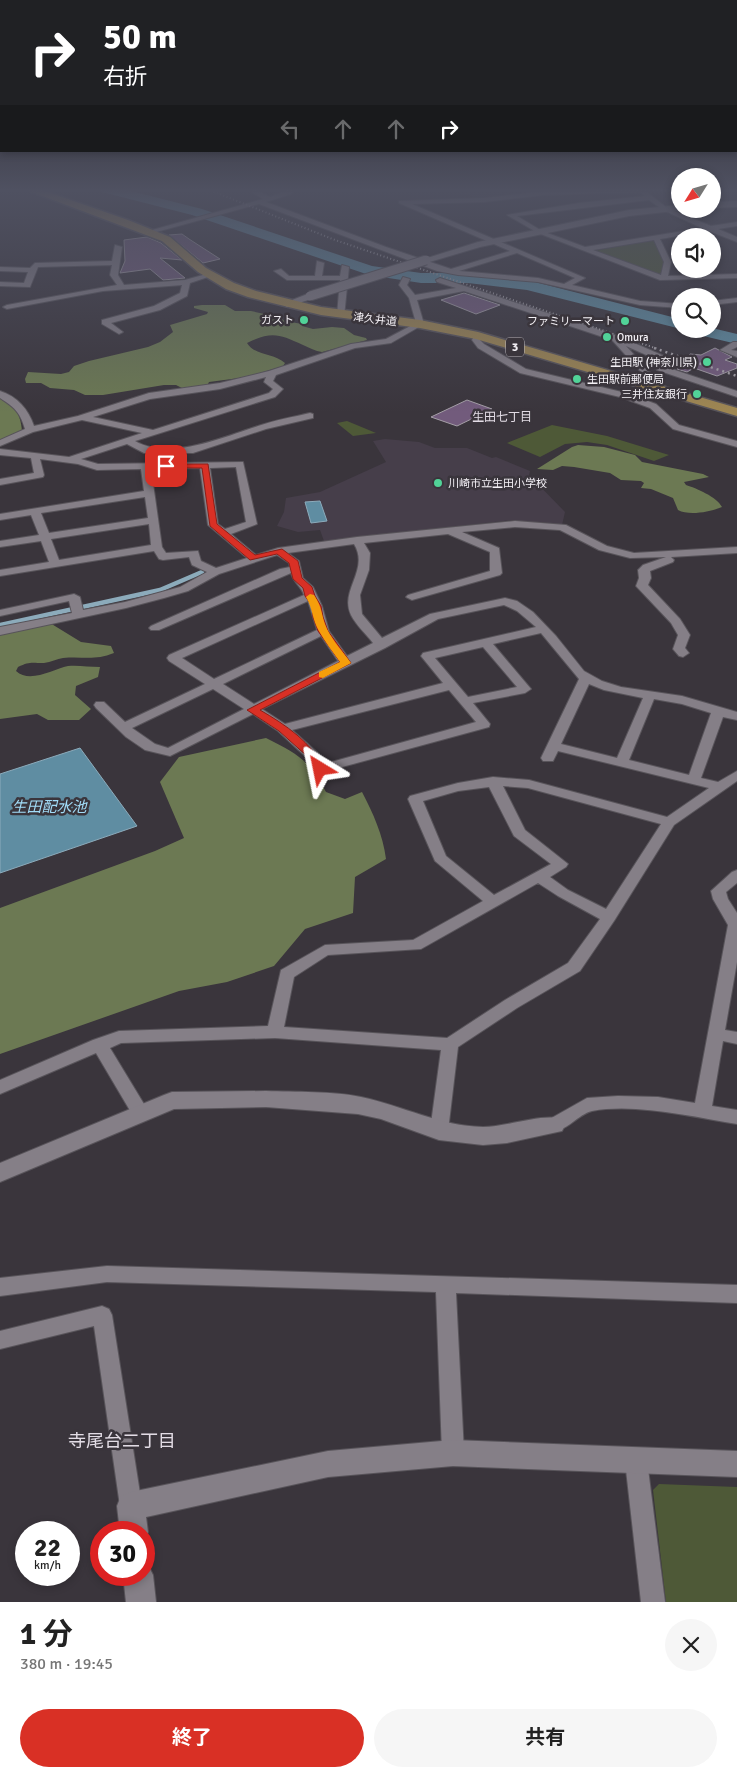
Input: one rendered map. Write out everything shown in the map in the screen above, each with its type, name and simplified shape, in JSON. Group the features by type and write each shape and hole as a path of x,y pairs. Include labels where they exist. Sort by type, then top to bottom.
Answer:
{"main road":[{"name":"津久井道","path":"195,264 210,275 252,294 287,304 341,315 420,324 478,336 652,384 736,411"}],"street":[{"path":"0,284 27,284 35,265 85,264"},
{"path":"116,264 114,275 122,288"},
{"path":"318,278 320,264"},
{"path":"287,304 414,264"},
{"path":"429,264 451,271 522,278 671,305"},
{"path":"451,271 474,264"},
{"path":"548,264 581,278 565,286"},
{"path":"624,264 664,278 737,276"},
{"path":"664,278 668,270 668,264"},
{"path":"341,315 346,267"},
{"path":"0,269 32,270"},
{"path":"294,271 280,272 288,278 344,278"},
{"path":"7,307 81,292 186,282 210,275"},
{"path":"0,443 30,430 81,418 149,396 206,389 272,373 342,349 388,340 420,324 413,298 403,285 406,279"},
{"path":"439,280 615,338 668,361 660,368 737,394"},
{"path":"119,332 105,322 157,308 184,294 186,282"},
{"path":"413,298 466,288"},
{"path":"721,302 737,300"},
{"path":"478,336 476,340 481,346 523,371 574,382 632,398 653,406 676,427 737,444"},
{"path":"615,338 652,384"},
{"path":"736,344 724,350 737,354"},
{"path":"70,460 272,395 279,389 268,382 272,373"},
{"path":"632,398 661,377 684,376"},
{"path":"0,394 18,405 25,414 30,430"},
{"path":"128,441 144,450 193,450 263,427 310,416"},
{"path":"81,418 153,433"},
{"path":"0,452 36,458 70,460 97,467 240,464 252,524 225,533"},
{"path":"0,482 38,476 36,458"},
{"path":"205,465 213,525 254,558"},
{"path":"146,467 157,547 162,557 194,553 196,563 215,572"},
{"path":"0,516 149,493"},
{"path":"35,511 55,564"},
{"path":"0,544 154,520"},
{"path":"0,631 126,606 184,589 215,572 278,551 357,540 515,524 562,527 603,548 634,556 737,550"},
{"path":"412,597 496,573 495,550 452,531"},
{"path":"357,540 365,553 363,570 354,595 356,614 381,645"},
{"path":"0,573 157,547"},
{"path":"278,551 294,561 296,566 294,569 298,579 307,587 316,606 323,631 346,663"},
{"path":"683,653 679,649 684,635 676,621 642,586 645,578 644,570 647,567 686,554"},
{"path":"155,628 284,571 294,569"},
{"path":"310,596 173,658 283,728 313,756 320,769 484,724 427,656 543,629"},
{"path":"0,613 74,597 78,614"},
{"path":"100,705 125,726 131,734 150,747 170,752 381,645 434,616 505,601 512,602 543,629 556,642 579,673 586,678 616,690 683,700 718,712 737,716"},
{"path":"125,726 323,631"},
{"path":"466,702 525,689 485,642"},
{"path":"586,678 551,752 622,762 721,787"},
{"path":"283,728 452,685"},
{"path":"622,762 650,695"},
{"path":"694,780 718,712"},
{"path":"0,1087 119,1036 275,1032 450,1044 511,1004 574,967 609,917 669,822 737,775"},
{"path":"493,902 440,858 415,799 450,787 493,782 529,784 669,822"},
{"path":"275,1032 287,974 325,950 416,945 561,864 519,833 493,782"},
{"path":"702,1110 716,1034 732,972 736,924 735,916 718,895 718,890 737,876"},
{"path":"540,877 563,893 609,917"},
{"path":"716,1034 737,1038"},
{"path":"99,1044 141,1114"},
{"path":"439,1131 450,1044"},
{"path":"0,1173 172,1100 266,1099 358,1106 384,1111 439,1131 483,1136 507,1134 554,1125 587,1105 658,1104 737,1117"},
{"path":"0,1287 107,1274 189,1275 446,1286 737,1294"},
{"path":"446,1286 453,1453"},
{"path":"0,1340 102,1315 132,1519 328,1464 453,1453 737,1464"},
{"path":"636,1461 653,1602"},
{"path":"139,1586 141,1602"}],"shaded area":[{"name":"川崎市立生田小学校","path":"385,439 419,442 435,448 467,448 530,471 529,475 565,512 562,525 542,522 515,522 513,520 324,541 320,530 298,532 277,526 284,512 286,498 320,492 386,462 373,441"}],"green space":[{"path":"629,264 665,264 663,274 657,274"},
{"path":"225,305 235,311 251,311 278,317 285,321 302,324 302,326 313,329 344,328 354,335 366,338 367,340 322,352 281,336 269,335 247,343 255,350 281,360 285,363 283,366 247,377 209,382 210,386 186,390 176,385 164,385 103,395 85,395 74,390 50,388 41,383 26,383 25,379 28,372 61,374 69,372 74,366 89,361 148,347 160,342 173,332 170,325 207,314 208,312 194,308 194,306"},
{"path":"0,398 10,405 18,415 22,431 0,441"},
{"path":"347,421 376,433 353,436 337,423"},
{"path":"552,425 607,436 669,455 654,461 607,445 587,442 565,444 540,457 507,443"},
{"path":"578,445 604,447 635,455 642,462 703,474 709,477 684,482 686,485 711,496 722,507 700,513 683,512 678,510 673,498 651,489 641,488 644,483 641,481 621,480 610,473 574,467 562,466 553,470 537,469"},
{"path":"50,623 81,642 111,646 114,653 100,657 63,658 44,663 28,663 18,667 16,671 22,675 35,676 68,666 100,667 98,677 76,686 75,695 91,709 79,720 48,720 37,714 0,719 0,634"},
{"path":"266,738 302,759 314,772 326,792 345,799 362,792 374,816 386,859 355,877 353,913 305,929 274,966 227,982 179,991 0,1054 0,908 155,851 184,838 160,782 179,757"},
{"path":"659,1484 737,1487 737,1602 666,1602 653,1490"}],"water":[{"path":"320,501 327,521 311,523 305,502"},
{"name":"生田配水池","path":"80,748 137,826 0,873 0,774"}],"building":[{"path":"124,264 167,264 185,278 163,280 150,269 120,273"},
{"path":"464,293 500,305 476,314 441,300"},
{"name":"生田駅 (神奈川県)","path":"715,348 732,357 725,360 737,364 737,368 717,376 694,368 687,372 677,369 690,354 701,355"},
{"path":"467,400 492,409 457,426 431,417"}],"waterway":[{"path":"350,264 369,270 421,278 468,278 527,285 671,322"},
{"path":"721,335 737,339"},
{"path":"0,625 160,590 202,572"}],"railway":[{"path":"405,264 658,349"},
{"path":"654,348 737,376"}],"slow traffic":[{"path":"310,597 316,606 323,631 346,663 323,675"}],"place":[{"name":"ガスト","path":"304,320"},
{"name":"ファミリーマート","path":"625,321"},
{"name":"Omura","path":"607,337"},
{"name":"生田駅 (神奈川県)","path":"707,362"},
{"name":"生田駅前郵便局","path":"577,379"},
{"name":"三井住友銀行","path":"697,394"},
{"name":"川崎市立生田小学校","path":"438,483"}],"district":[{"name":"生田七丁目","path":"502,417"},
{"name":"寺尾台二丁目","path":"122,1441"}],"route":[{"path":"166,466 205,465 213,525 254,558 278,551 294,561 296,566 294,569 298,579 307,587 316,606 323,631 346,663 252,710 283,728 313,756 320,769"}]}
